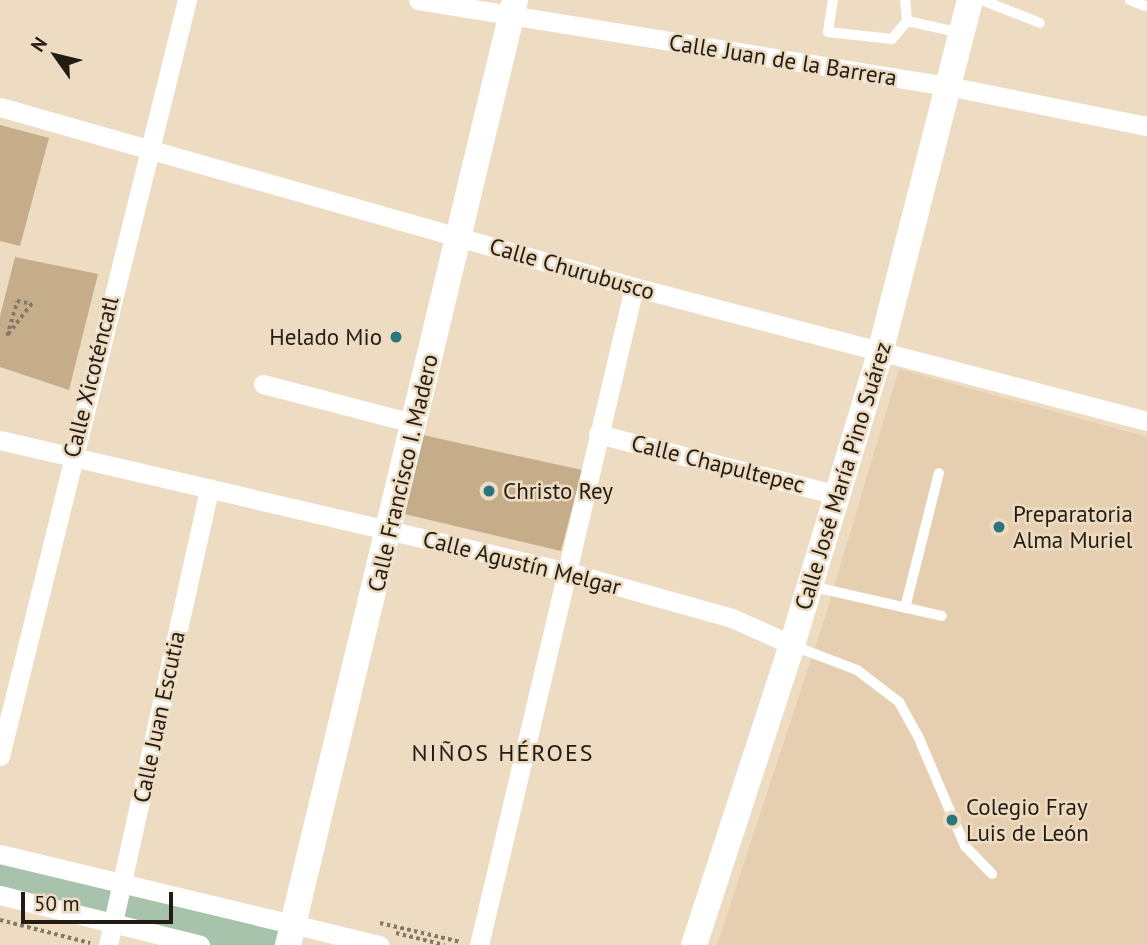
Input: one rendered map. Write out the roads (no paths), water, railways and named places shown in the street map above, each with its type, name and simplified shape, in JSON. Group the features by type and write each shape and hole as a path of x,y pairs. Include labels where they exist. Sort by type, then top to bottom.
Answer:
{"main road":[{"name":"Calle José María Pino Suárez","path":"694,945 792,645 880,353 970,0"},
{"name":"Calle Francisco I. Madero","path":"290,935 391,530 413,423 514,8"}],"street":[{"name":"Calle Xicoténcatl","path":"0,756 71,456 187,0"},
{"name":"Calle Juan de la Barrera","path":"418,0 514,8 948,86 1147,126"},
{"name":"Calle Churubusco","path":"0,107 634,287 1147,421"},
{"path":"479,945 564,572 634,287"},
{"path":"263,384 413,423"},
{"name":"Calle Chapultepec","path":"598,434 837,495"},
{"name":"Calle Agustín Melgar","path":"0,440 564,572 732,618 792,645"},
{"name":"Calle Juan Escutia","path":"108,945 209,488"},
{"path":"0,854 122,883 290,935 379,945"},
{"path":"0,894 200,945"}],"lane":[{"path":"833,0 828,32 892,39 907,21 905,0"},
{"path":"982,0 1040,23"},
{"path":"1130,0 1145,6"},
{"path":"907,21 962,33"},
{"path":"905,608 939,473"},
{"path":"810,586 942,616"},
{"path":"792,645 815,658 857,670 899,702 918,736 965,846 992,874"}],"place":[{"name":"Helado Mio","path":"396,337"},
{"name":"Christo Rey","path":"489,491"},
{"name":"Preparatoria Alma Muriel","path":"999,527"},
{"name":"Colegio Fray Luis de León","path":"952,820"}],"district":[{"name":"NIÑOS HÉROES","path":"503,753"}]}
